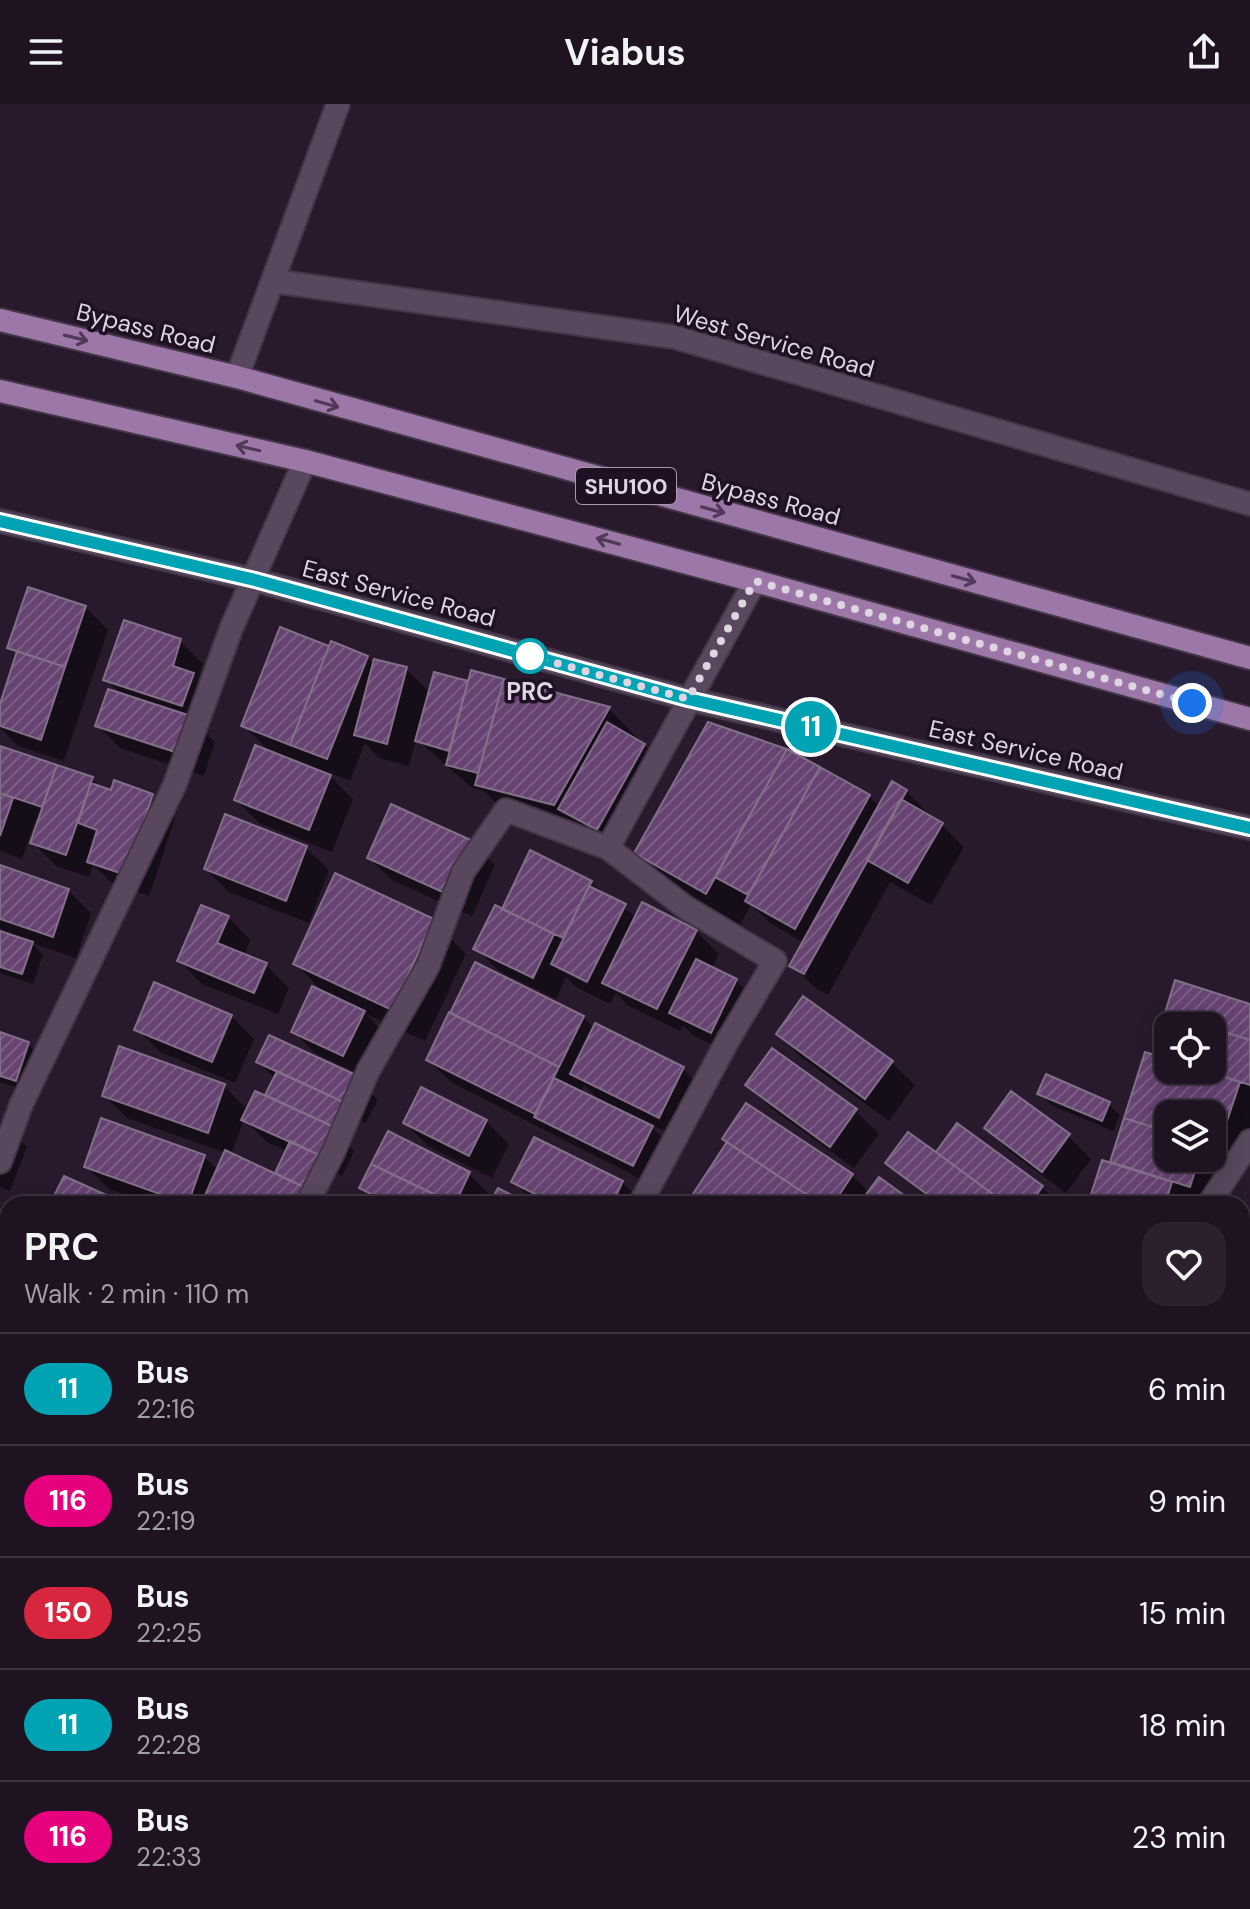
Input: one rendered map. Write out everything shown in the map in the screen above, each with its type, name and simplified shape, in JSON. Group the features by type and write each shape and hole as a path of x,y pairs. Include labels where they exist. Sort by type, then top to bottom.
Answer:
{"main road":[{"name":"Bypass Road","path":"0,320 237,377 1250,658"},
{"name":"SHU100","path":"0,391 305,461 755,581 1250,719"}],"street":[{"path":"237,377 338,104"},
{"name":"West Service Road","path":"273,281 674,337 1250,504"},
{"path":"0,1162 21,1105 175,784 231,629 305,461"},
{"name":"East Service Road","path":"0,521 255,580 688,699 1250,828"},
{"path":"608,848 755,581"},
{"path":"311,1196 368,1071 428,966 463,872 506,810 608,848 685,907 775,961 728,1040 644,1196"},
{"path":"1214,1196 1250,1141"}],"building":[{"path":"28,587 86,606 65,667 7,648"},
{"path":"124,620 181,639 173,666 194,673 182,706 103,680"},
{"path":"280,627 329,646 290,745 241,726"},
{"path":"331,641 368,656 327,759 290,745"},
{"path":"17,651 65,667 41,740 0,726 0,704"},
{"path":"374,659 407,667 387,744 354,735"},
{"path":"471,670 504,679 478,773 446,765"},
{"path":"434,672 468,681 449,751 415,741"},
{"path":"504,679 610,707 554,805 475,785"},
{"path":"108,689 194,717 181,754 95,726"},
{"path":"607,722 645,744 597,830 558,809"},
{"path":"708,722 787,749 706,894 634,853"},
{"path":"255,745 331,775 309,830 234,800"},
{"path":"0,746 57,765 42,807 0,793"},
{"path":"787,749 820,767 748,895 715,877"},
{"path":"57,765 93,777 66,855 30,843"},
{"path":"820,767 870,795 795,929 745,901"},
{"path":"114,780 153,794 126,875 87,862 97,830 78,823 91,783 111,790"},
{"path":"892,781 907,790 804,974 789,966"},
{"path":"0,793 13,798 0,836"},
{"path":"901,799 943,823 908,883 867,860"},
{"path":"391,804 473,841 449,895 367,858"},
{"path":"225,814 307,846 286,901 204,869"},
{"path":"530,850 592,881 563,938 502,909"},
{"path":"0,865 69,889 53,937 0,919"},
{"path":"335,873 434,919 392,1010 293,964"},
{"path":"589,886 626,904 587,982 551,964"},
{"path":"642,902 697,930 657,1009 602,983"},
{"path":"201,905 229,916 217,943 267,963 254,993 177,961"},
{"path":"495,905 554,934 533,978 473,949"},
{"path":"0,931 33,942 22,974 0,967"},
{"path":"696,959 737,979 711,1033 669,1013"},
{"path":"475,962 584,1016 559,1067 450,1013"},
{"path":"1175,980 1250,1004 1250,1040 1226,1032 1226,1012 1165,1012"},
{"path":"154,982 232,1015 212,1062 134,1030"},
{"path":"312,986 365,1011 343,1056 291,1032"},
{"path":"803,996 893,1061 865,1099 776,1034"},
{"path":"449,1012 559,1067 535,1114 426,1060"},
{"path":"595,1023 684,1067 659,1118 570,1074"},
{"path":"0,1032 29,1042 16,1081 0,1076"},
{"path":"1226,1032 1250,1040 1250,1085 1226,1077"},
{"path":"269,1035 356,1075 343,1102 256,1062"},
{"path":"119,1046 225,1084 208,1133 102,1096"},
{"path":"772,1048 857,1109 830,1147 745,1085"},
{"path":"1145,1052 1154,1055 1154,1084 1226,1084 1226,1077 1240,1082 1226,1124 1226,1100 1154,1100 1154,1128 1124,1118"},
{"path":"277,1071 343,1102 332,1126 265,1095"},
{"path":"1046,1074 1110,1102 1102,1121 1037,1094"},
{"path":"554,1078 653,1126 633,1166 534,1117"},
{"path":"421,1087 487,1120 469,1156 403,1123"},
{"path":"255,1091 332,1126 319,1155 241,1120"},
{"path":"1011,1091 1070,1134 1042,1172 984,1128"},
{"path":"746,1103 853,1174 838,1196 809,1196 722,1139"},
{"path":"101,1118 205,1155 191,1196 166,1196 84,1167"},
{"path":"1124,1118 1154,1128 1154,1172 1195,1172 1190,1187 1110,1162"},
{"path":"957,1123 1043,1186 1036,1196 995,1196 936,1152"},
{"path":"388,1131 470,1172 459,1196 438,1196 371,1164"},
{"path":"908,1132 995,1196 929,1196 885,1163"},
{"path":"534,1137 623,1181 616,1196 539,1196 511,1182"},
{"path":"290,1141 319,1155 304,1187 275,1173"},
{"path":"727,1142 809,1196 696,1196 693,1194"},
{"path":"225,1150 304,1187 300,1196 205,1196"},
{"path":"1102,1160 1172,1182 1168,1196 1091,1196"},
{"path":"371,1164 437,1196 375,1196 359,1188"},
{"path":"64,1176 109,1196 54,1196"},
{"path":"879,1177 905,1196 865,1196"},
{"path":"498,1188 514,1196 494,1196"}],"bus line":[{"name":"11","path":"0,521 255,580 688,699 1250,828"}],"place":[{"name":"PRC","path":"530,656"}],"route":[{"path":"530,656 688,699 755,581 1192,703"}]}
